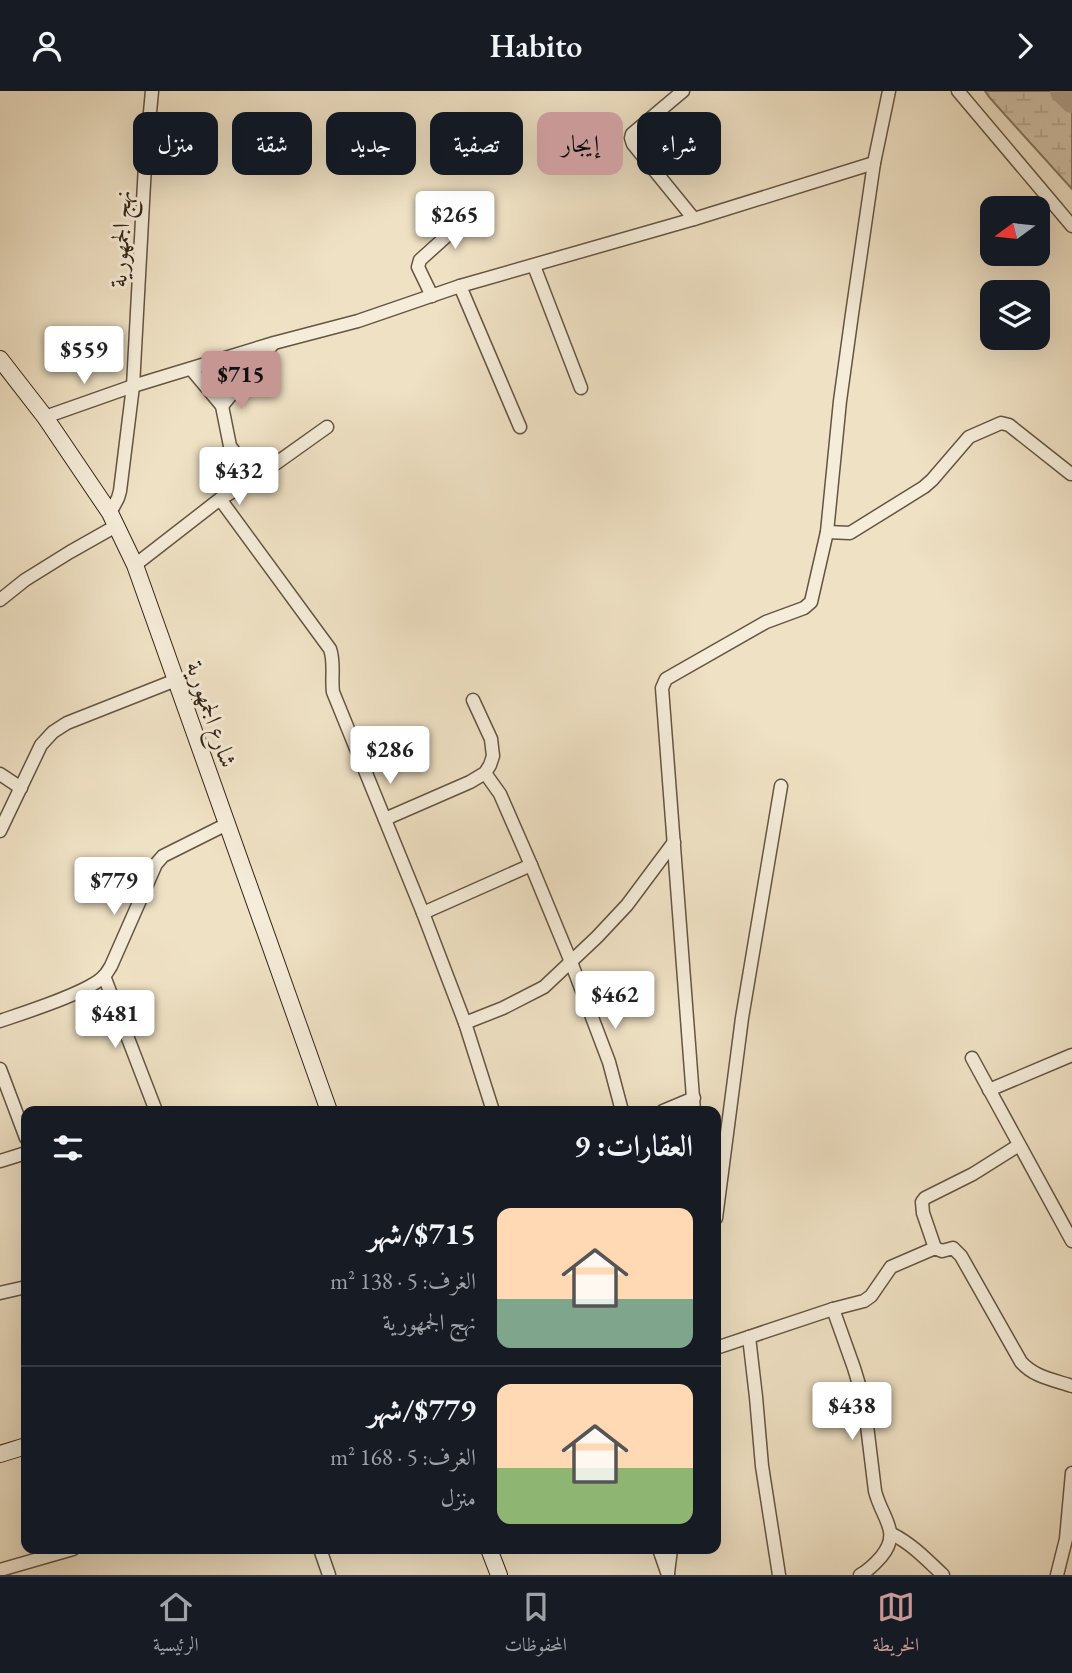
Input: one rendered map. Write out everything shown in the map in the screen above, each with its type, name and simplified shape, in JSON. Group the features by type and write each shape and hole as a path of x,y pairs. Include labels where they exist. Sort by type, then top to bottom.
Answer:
{"main road":[{"name":"شارع الجمهورية","path":"0,359 45,417 113,520 135,565 327,1106"},
{"path":"0,1454 21,1448"},
{"path":"0,1465 21,1459"},
{"path":"491,1554 499,1575"}],"street":[{"name":"نهج الجمهورية","path":"113,520 120,491 133,386 145,165 152,91"},
{"path":"683,91 632,134 631,138 632,143 694,219"},
{"path":"694,1104 662,688 664,682 766,622 809,605 827,532 840,401 874,163 889,91"},
{"path":"958,91 1072,226"},
{"path":"45,417 133,386 274,343 358,321 460,286 694,219 874,163"},
{"path":"432,296 418,267 420,260 480,206"},
{"path":"534,266 581,388"},
{"path":"460,286 520,427"},
{"path":"222,406 274,343"},
{"path":"191,369 222,406 230,446 254,479"},
{"path":"827,532 850,533 917,492 932,480 970,437 1001,423 1009,425 1071,474"},
{"path":"135,565 220,499 254,479 327,427"},
{"path":"220,499 330,649 333,692 423,913 465,1023 491,1106"},
{"path":"0,600 113,520"},
{"path":"0,831 41,745 52,731 176,680"},
{"path":"385,820 485,773 493,755 491,740 473,700"},
{"path":"485,773 500,794 571,963 609,1062 621,1106"},
{"path":"0,774 20,788"},
{"path":"721,1181 743,1018 781,786"},
{"path":"0,1021 54,1002 104,977 156,864 163,856 227,824"},
{"path":"465,1023 503,1008 544,987 627,905 674,842"},
{"path":"423,913 531,865"},
{"path":"104,977 154,1106"},
{"path":"989,1090 1071,1057"},
{"path":"972,1058 1072,1241"},
{"path":"0,1069 21,1125"},
{"path":"935,1248 923,1213 922,1202 925,1198 973,1174 1019,1145"},
{"path":"0,1161 21,1155"},
{"path":"721,1346 868,1299 891,1267 935,1248 943,1251 953,1248 961,1256 1021,1362 1029,1371 1072,1386"},
{"path":"0,1293 21,1288"},
{"path":"833,1309 864,1401 875,1491 892,1534 886,1551 869,1570 860,1575"},
{"path":"748,1337 762,1466 779,1575"},
{"path":"1057,1575 1066,1539 1072,1473"},
{"path":"892,1534 914,1548 943,1575"},
{"path":"0,1570 56,1554"},
{"path":"322,1554 329,1575"},
{"path":"661,1554 668,1575"},
{"path":"668,1575 670,1554"}],"green space":[{"path":"985,91 1072,91 1072,189 989,97"}],"waterway":[{"path":"1062,91 1072,101"}]}
